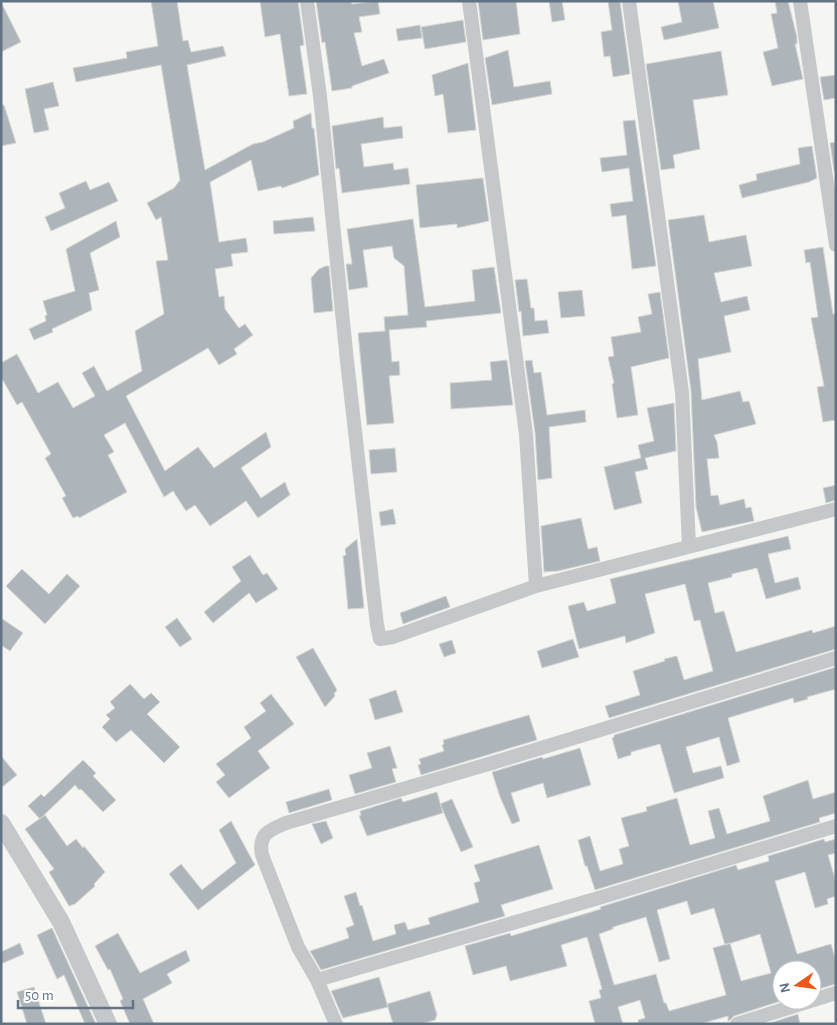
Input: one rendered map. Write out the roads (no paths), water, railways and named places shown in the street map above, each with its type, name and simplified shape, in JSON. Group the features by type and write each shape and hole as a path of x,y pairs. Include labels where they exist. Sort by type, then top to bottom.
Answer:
{"street":[{"path":"307,1 320,96 347,361 378,635 380,639 393,637 536,586 836,509"},
{"path":"470,1 526,434 536,586"},
{"path":"629,1 682,392 689,546"},
{"path":"800,1 836,245"},
{"path":"336,1024 317,980 298,946 262,855 260,844 262,838 270,830 286,823 492,763 836,658"},
{"path":"1,823 61,922 108,1024"},
{"path":"317,980 602,897 836,826"},
{"path":"737,1024 836,993"}]}
